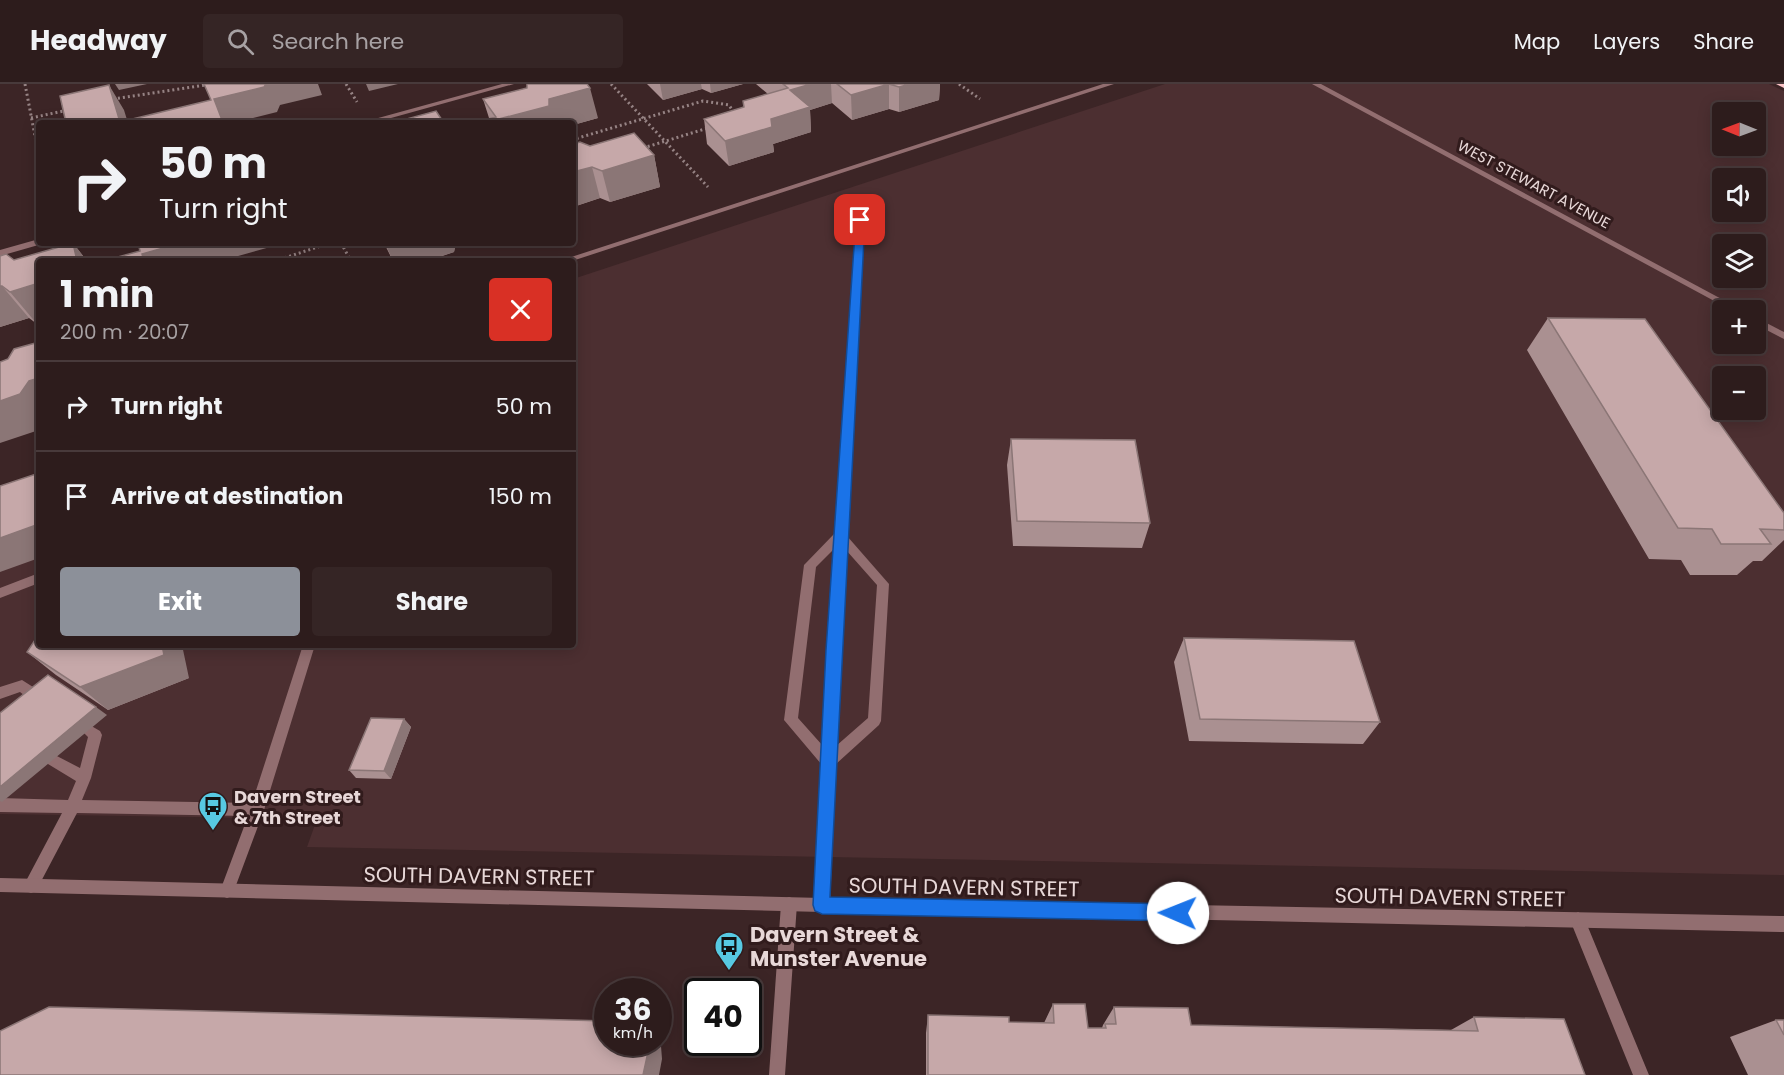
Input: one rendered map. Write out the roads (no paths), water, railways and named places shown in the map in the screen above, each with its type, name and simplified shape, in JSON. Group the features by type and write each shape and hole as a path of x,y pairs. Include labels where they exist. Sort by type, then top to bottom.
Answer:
{"street":[{"path":"375,120 510,84"},
{"path":"572,258 1110,84"},
{"name":"WEST STEWART AVENUE","path":"1316,84 1718,300"},
{"path":"822,905 840,536 860,220"},
{"path":"0,253 36,243"},
{"path":"1766,326 1784,336"},
{"path":"828,762 874,721 883,584 840,536"},
{"path":"828,762 791,720 810,565 840,536"},
{"path":"0,593 36,579"},
{"path":"227,891 257,810 308,648"},
{"path":"0,693 22,686 39,698"},
{"path":"31,886 73,806 84,778 95,735 88,730"},
{"path":"53,760 84,778"},
{"path":"0,805 257,810"},
{"name":"SOUTH DAVERN STREET","path":"0,885 822,905 1784,924"},
{"path":"777,1075 789,904"},
{"path":"1578,920 1641,1075"}],"place":[{"name":"Davern Street & 7th Street","path":"213,832"},
{"name":"Davern Street & Munster Avenue","path":"729,972"}]}
